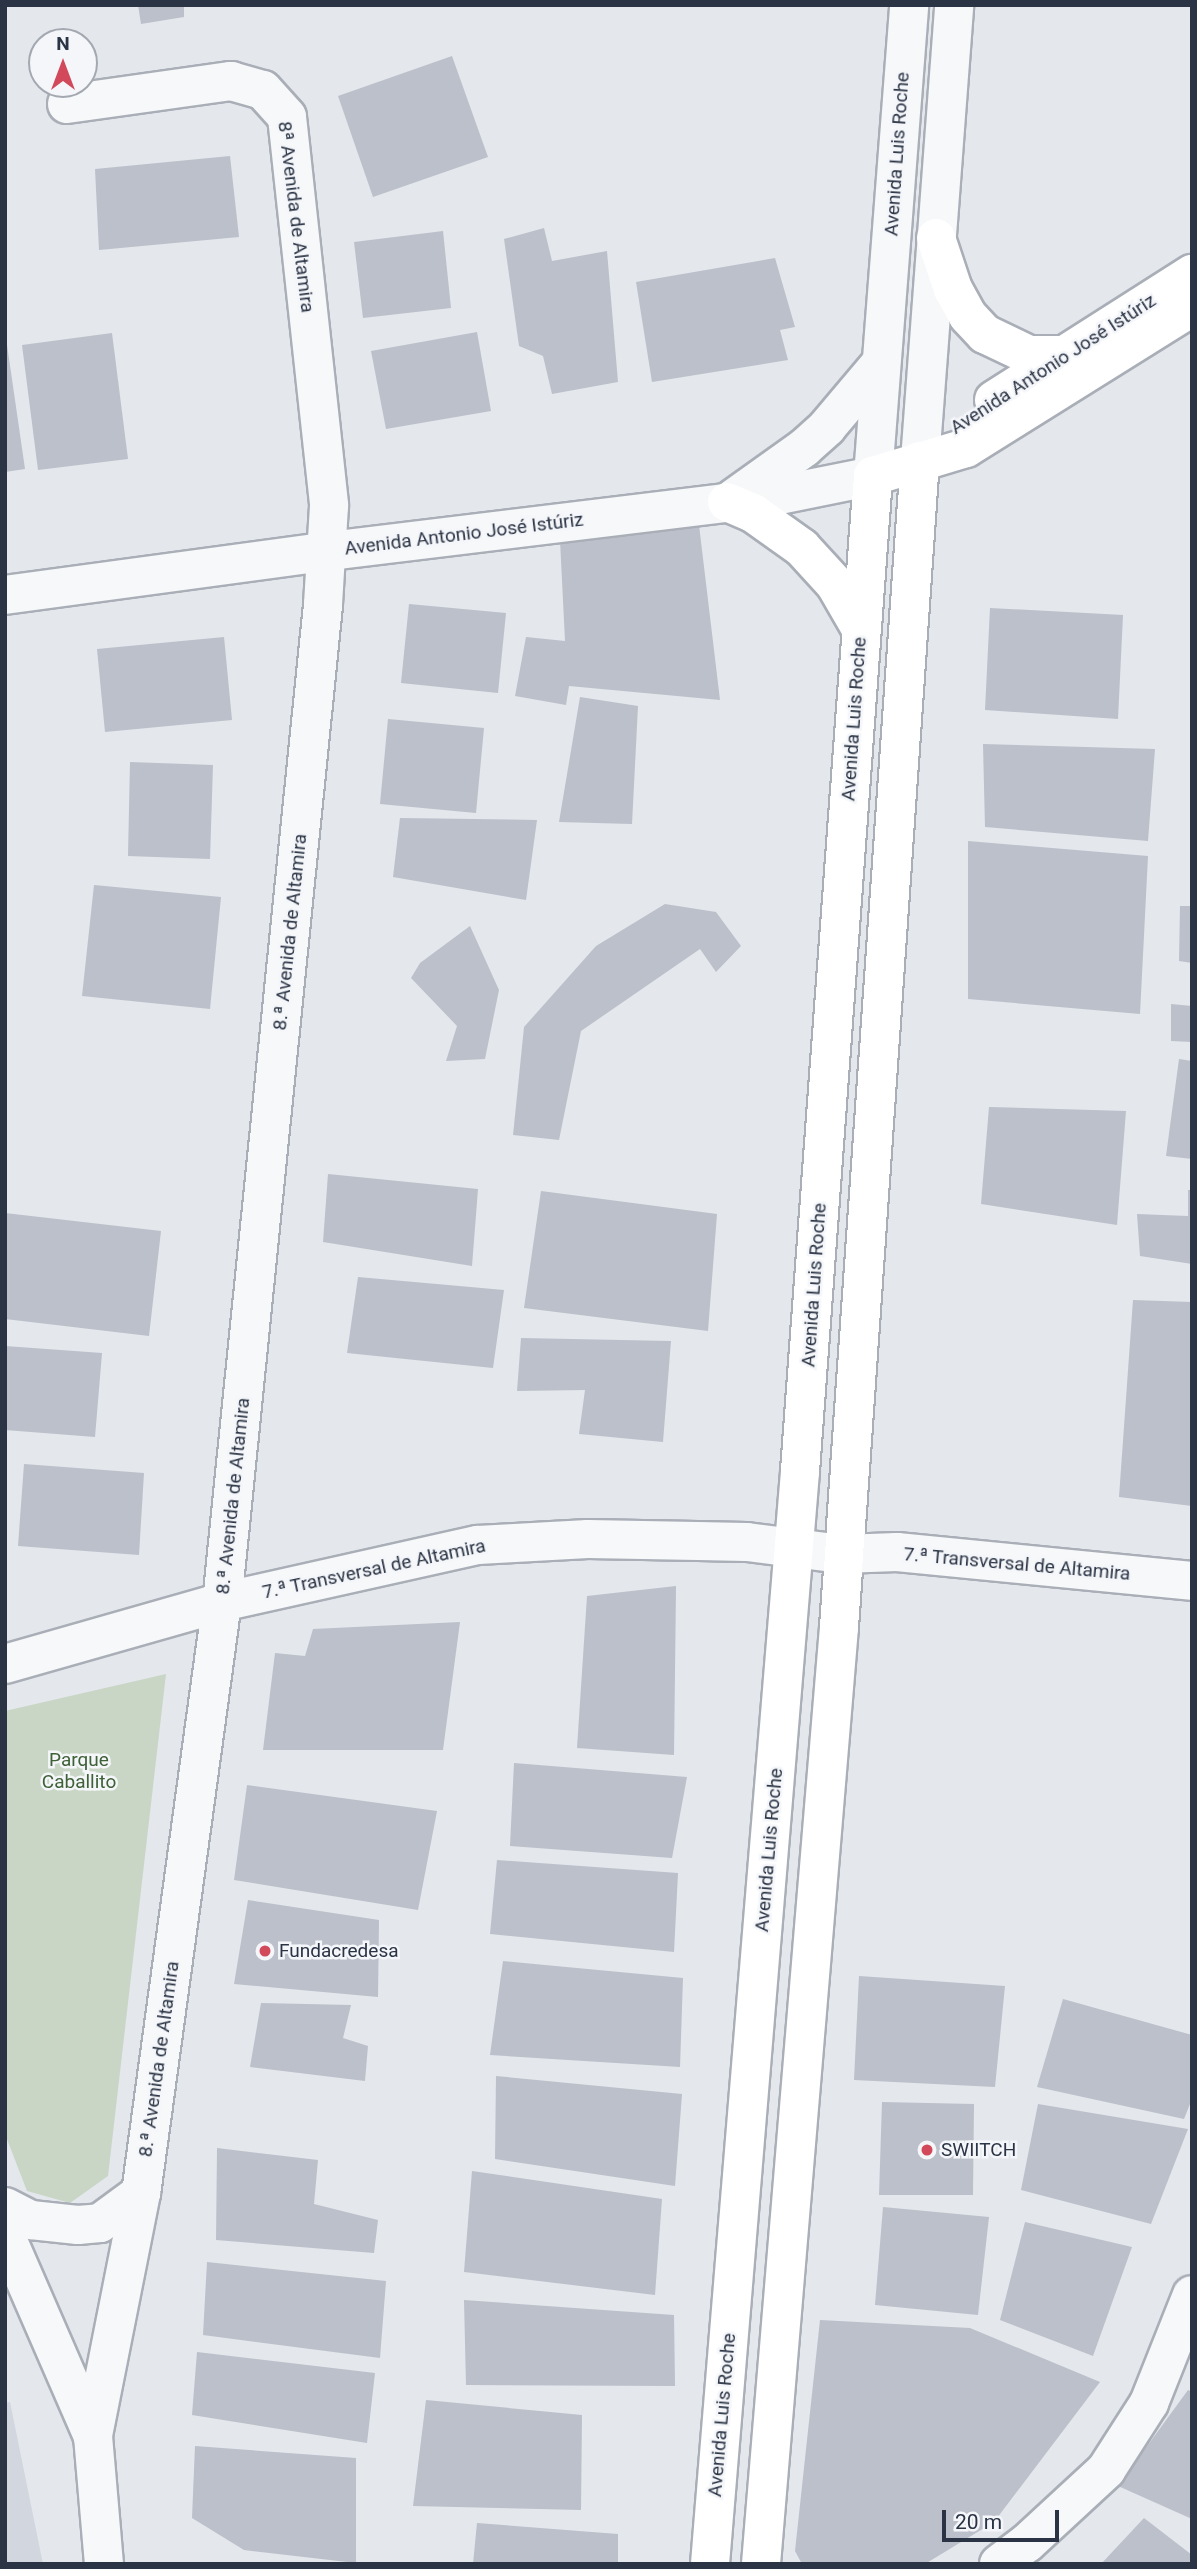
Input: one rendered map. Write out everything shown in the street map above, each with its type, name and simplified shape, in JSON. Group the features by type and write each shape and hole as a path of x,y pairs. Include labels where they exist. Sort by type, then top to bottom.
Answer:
{"main road":[{"path":"936,239 953,289 968,316 985,334 1029,355 1063,355"},
{"name":"Avenida Antonio José Istúriz","path":"920,461 956,425 1192,274"},
{"name":"Avenida Antonio José Istúriz","path":"873,476 966,448 1192,307"},
{"path":"761,2564 839,1627 920,461"},
{"name":"Avenida Luis Roche","path":"710,2564 793,1546 873,476"},
{"path":"727,502 753,513 802,548 835,584 860,629"}],"street":[{"name":"Avenida Luis Roche","path":"873,476 908,5"},
{"path":"920,461 954,5"},
{"name":"8ª Avenida de Altamira","path":"67,104 231,81 263,90 287,117 328,494 329,551"},
{"path":"727,502 804,448 839,413 881,363"},
{"name":"Avenida Antonio José Istúriz","path":"5,595 815,490 873,476"},
{"name":"8.ª Avenida de Altamira","path":"93,2436 141,2193 222,1602 329,551"},
{"name":"7.ª Transversal de Altamira","path":"5,1664 222,1602 478,1545 588,1539 793,1546 842,1554 897,1552 1192,1581"},
{"path":"5,2207 31,2220 78,2225 100,2223 141,2193"},
{"path":"5,2234 93,2436 104,2564"},
{"path":"999,2564 1027,2543 1105,2470 1149,2403 1192,2295"}],"shaded area":[{"path":"10,2402 43,2564 5,2564 5,2403"}],"green space":[{"name":"Parque Caballito","path":"166,1674 108,2176 70,2203 27,2191 5,2134 5,1711"}],"building":[{"path":"138,5 184,5 184,17 141,24"},
{"path":"452,56 488,157 373,197 338,96"},
{"path":"230,156 239,237 99,250 95,169"},
{"path":"544,228 552,261 607,251 618,382 552,394 543,356 519,346 504,239"},
{"path":"443,231 451,308 363,318 354,242"},
{"path":"775,258 795,327 780,330 788,360 652,382 636,282"},
{"path":"5,331 25,469 5,472"},
{"path":"477,332 491,411 386,429 371,351"},
{"path":"112,333 128,459 38,470 22,345"},
{"path":"699,525 720,700 569,686 566,705 515,696 526,637 565,641 560,540"},
{"path":"409,604 506,613 498,693 401,683"},
{"path":"990,608 1123,615 1118,719 985,710"},
{"path":"224,637 232,720 105,732 97,649"},
{"path":"580,697 638,706 632,824 559,822"},
{"path":"388,719 484,728 476,813 380,804"},
{"path":"983,744 1155,749 1148,841 985,827"},
{"path":"130,762 213,765 210,859 128,856"},
{"path":"400,818 537,820 526,900 393,877"},
{"path":"968,841 1148,856 1140,1014 968,999"},
{"path":"94,885 221,897 210,1009 82,996"},
{"path":"665,904 716,912 741,946 716,972 700,949 581,1031 559,1140 513,1135 524,1027 596,946"},
{"path":"1180,906 1192,906 1192,963 1179,961"},
{"path":"470,926 499,990 485,1059 446,1061 457,1026 411,978 420,963"},
{"path":"1171,1004 1192,1006 1192,1042 1171,1041"},
{"path":"1179,1059 1192,1061 1192,1159 1166,1156"},
{"path":"989,1107 1126,1111 1117,1225 981,1204"},
{"path":"328,1174 478,1189 472,1266 323,1242"},
{"path":"1188,1190 1192,1190 1192,1264 1140,1256 1137,1214 1188,1216"},
{"path":"541,1191 717,1214 708,1331 524,1308"},
{"path":"5,1213 161,1231 149,1336 5,1319"},
{"path":"358,1277 504,1290 493,1368 347,1353"},
{"path":"1133,1300 1192,1302 1192,1506 1119,1497"},
{"path":"521,1338 671,1341 663,1442 579,1434 585,1390 517,1391"},
{"path":"5,1346 102,1353 95,1437 5,1430"},
{"path":"24,1464 144,1473 139,1555 18,1546"},
{"path":"676,1586 674,1755 577,1748 587,1596"},
{"path":"460,1622 443,1750 263,1750 275,1653 305,1656 313,1629"},
{"path":"514,1763 687,1777 672,1858 510,1846"},
{"path":"247,1785 437,1811 418,1910 234,1880"},
{"path":"497,1860 678,1873 674,1952 490,1934"},
{"path":"248,1900 379,1920 378,1997 234,1984"},
{"path":"503,1961 683,1978 680,2067 490,2055"},
{"path":"859,1976 1005,1986 995,2087 854,2080"},
{"path":"1063,1999 1192,2035 1192,2099 1184,2119 1037,2087"},
{"path":"261,2003 351,2005 343,2038 368,2046 365,2081 250,2067"},
{"path":"496,2076 682,2094 675,2186 495,2159"},
{"name":"SWIITCH","path":"882,2102 974,2104 973,2195 879,2195"},
{"path":"1038,2104 1188,2129 1151,2224 1021,2190"},
{"path":"217,2148 318,2160 314,2204 378,2220 374,2253 216,2240"},
{"path":"472,2171 662,2199 655,2295 464,2272"},
{"path":"883,2207 989,2217 978,2315 875,2305"},
{"path":"1025,2222 1132,2247 1093,2356 1000,2320"},
{"path":"207,2262 386,2281 380,2358 203,2335"},
{"path":"464,2300 674,2315 675,2386 466,2385"},
{"path":"820,2320 970,2328 1100,2382 994,2522 925,2564 802,2564 795,2551"},
{"path":"197,2352 375,2373 367,2443 192,2415"},
{"path":"1188,2390 1192,2392 1192,2519 1118,2486"},
{"path":"426,2400 582,2415 581,2510 413,2506"},
{"path":"195,2446 356,2458 356,2563 244,2550 192,2518"},
{"path":"1144,2518 1192,2555 1192,2564 1101,2564"},
{"path":"477,2523 618,2534 618,2564 473,2564"}],"place":[{"name":"Fundacredesa","path":"265,1951"},
{"name":"SWIITCH","path":"927,2150"}]}
